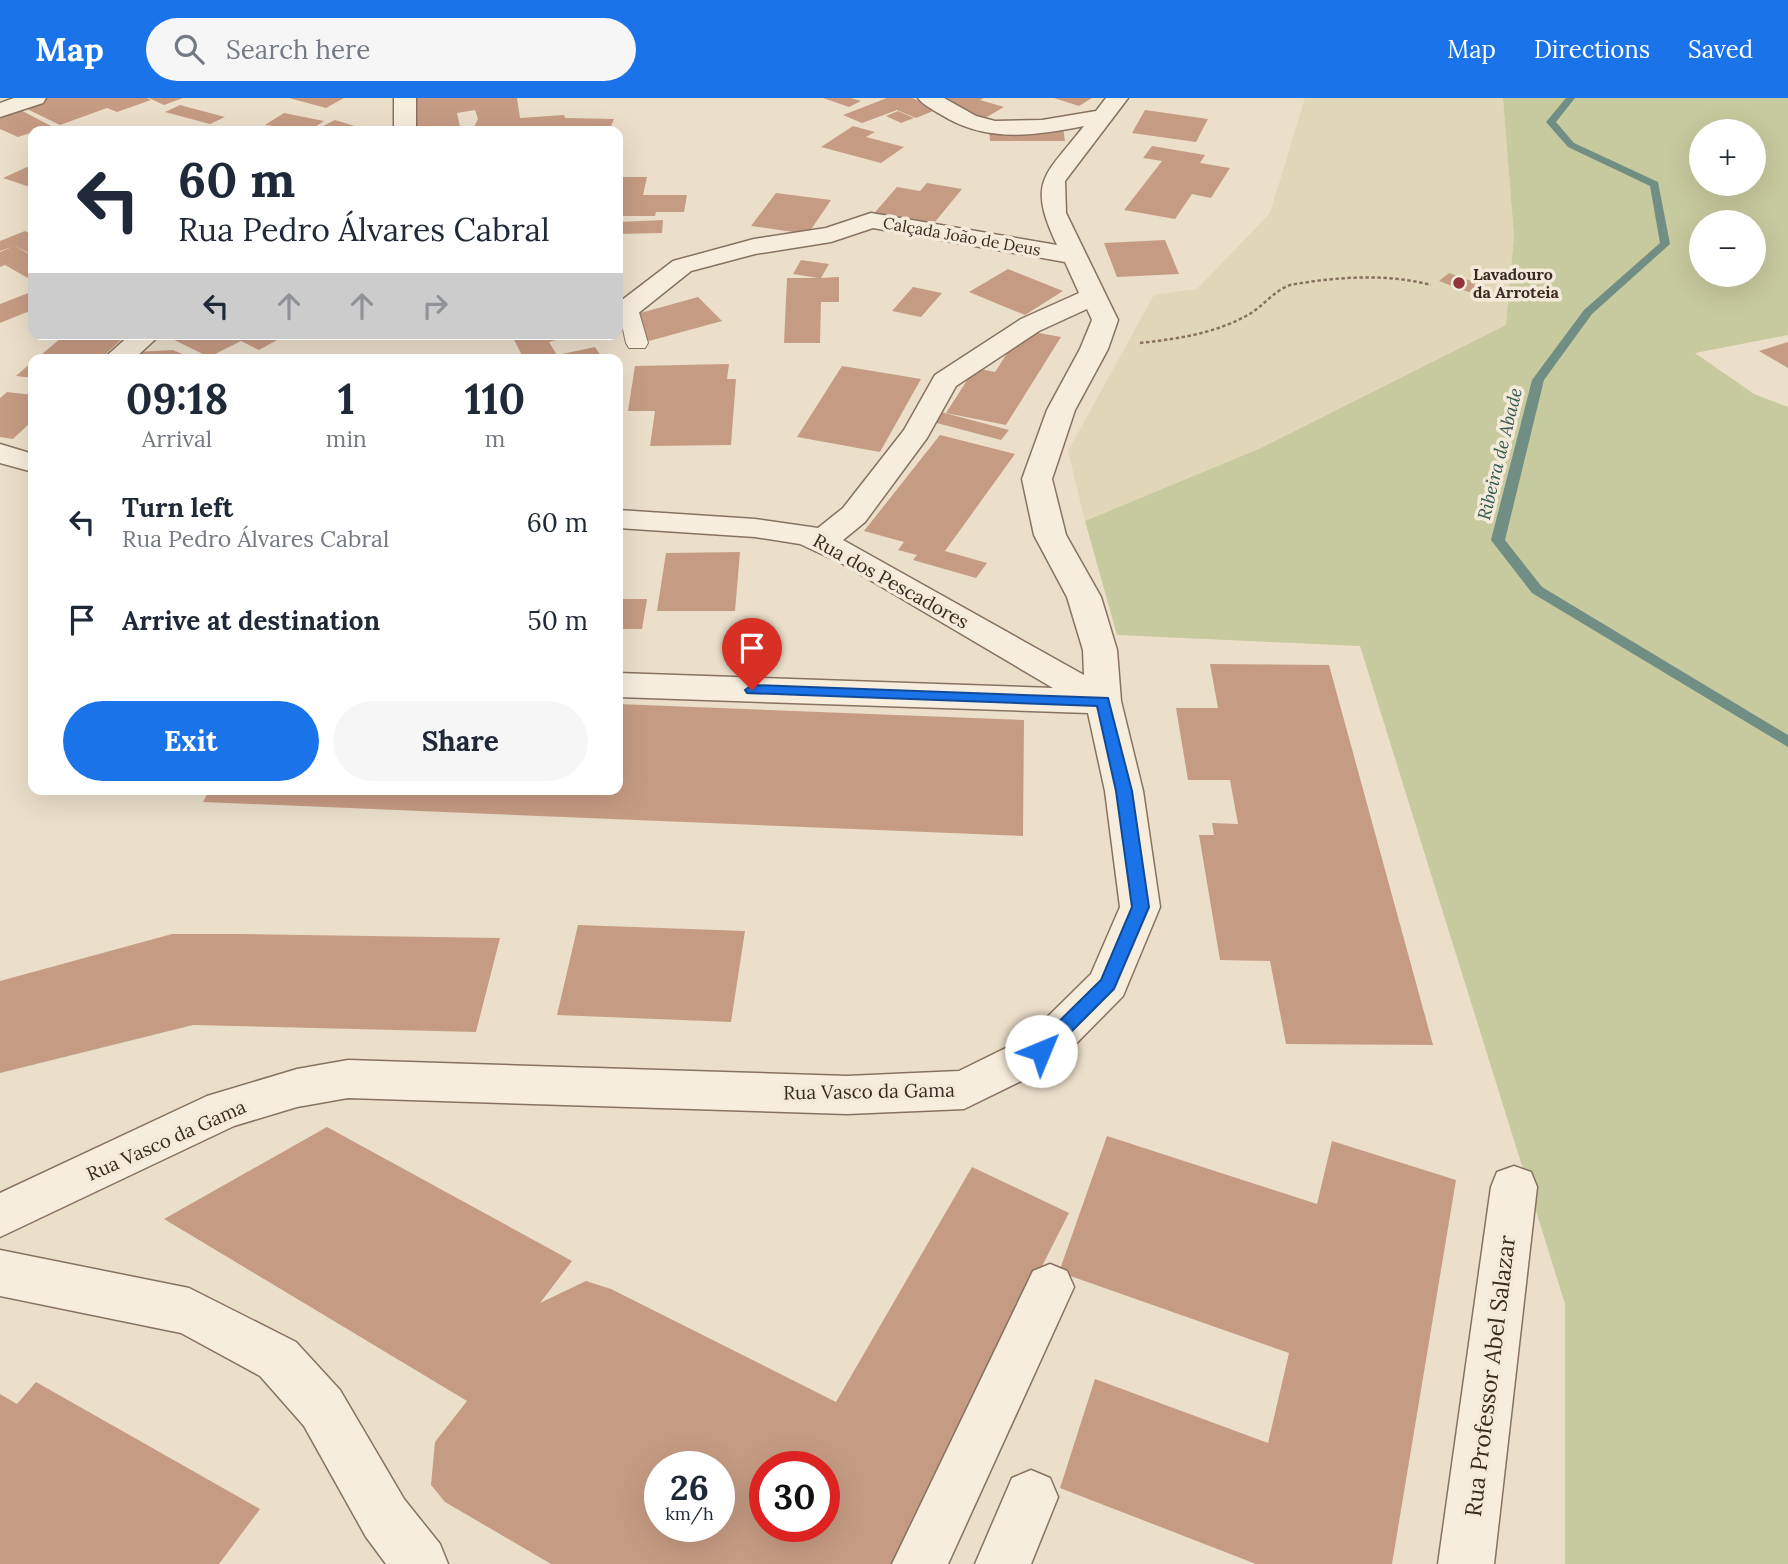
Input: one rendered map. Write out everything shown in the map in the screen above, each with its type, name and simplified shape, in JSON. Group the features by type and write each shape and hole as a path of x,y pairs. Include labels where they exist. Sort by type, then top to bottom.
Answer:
{"street":[{"path":"0,110 35,98"},
{"path":"404,126 405,98"},
{"path":"929,98 968,121 985,127 1044,126 1110,107"},
{"name":"Rua Vasco da Gama","path":"0,1216 223,1110 297,1088 348,1079 847,1095 964,1090 1041,1051 1108,984 1140,907 1124,791 1103,701 1100,650 1084,597 1049,535 1037,479 1061,410 1094,349 1105,320 1054,214 1053,181 1110,107"},
{"name":"Calçada João de Deus","path":"623,307 682,266 754,247 831,235 871,220 1076,256"},
{"path":"822,541 854,515 917,432 945,381 1030,326 1094,296"},
{"path":"123,354 141,340"},
{"name":"Rua dos Pescadores","path":"623,519 755,528 808,535 1103,701"},
{"path":"623,685 1103,701"},
{"name":"Rua Professor Abel Salazar","path":"1466,1564 1514,1187"},
{"path":"0,1273 189,1311 278,1359 322,1408 384,1518 420,1564"},
{"path":"920,1564 1050,1287"},
{"path":"1016,1561 1031,1497"}],"lane":[{"path":"623,310 637,344"}],"path":[{"path":"1094,349 1200,335 1257,310 1282,288 1297,284 1368,278 1412,279 1431,285"}],"shaded area":[{"path":"1305,98 1503,98 1514,236 1506,325 1261,448 1085,521 1068,451 1154,295 1197,289 1270,213"}],"green space":[{"path":"1503,98 1788,98 1788,335 1695,353 1754,394 1788,407 1788,1564 1565,1564 1565,1304 1360,646 1117,635 1085,521 1261,448 1506,325 1514,236"}],"building":[{"path":"37,98 151,100 117,112 107,108 60,125 25,108 45,101"},
{"path":"149,98 183,98 164,105"},
{"path":"289,98 344,98 326,108"},
{"path":"411,98 517,98 520,118 564,115 565,118 614,119 611,126 474,126 478,119 475,110 457,113 460,126 412,126 407,105"},
{"path":"823,98 851,98 861,101 849,107"},
{"path":"887,98 912,98 938,109 916,118 897,110 862,123 843,115"},
{"path":"944,98 984,98 980,100 1004,107 980,121 931,105"},
{"path":"1054,98 1092,98 1079,106"},
{"path":"180,105 225,117 210,124 165,112"},
{"path":"13,106 51,126 28,126 28,134 18,137 0,129 0,111"},
{"path":"1145,110 1208,119 1196,142 1132,133"},
{"path":"898,111 914,118 901,123 886,116"},
{"path":"284,113 324,121 316,126 265,125"},
{"path":"335,120 355,126 323,126"},
{"path":"853,126 875,132 866,137 904,147 881,163 821,147"},
{"path":"1063,127 1065,141 990,141 989,128"},
{"path":"1152,146 1205,155 1200,163 1230,168 1211,198 1192,194 1175,219 1124,210 1162,161 1143,158"},
{"path":"27,167 28,167 28,186 3,178"},
{"path":"623,177 647,177 643,195 687,195 684,212 656,212 655,216 623,216"},
{"path":"927,183 962,189 930,228 870,218 897,187 920,191"},
{"path":"776,193 831,200 808,234 751,226"},
{"path":"663,220 662,233 623,234 623,222"},
{"path":"25,231 28,233 28,252 13,245 28,253 28,278 5,265 0,267 0,252 12,247 0,251 0,241"},
{"path":"1165,240 1179,274 1117,277 1104,243"},
{"path":"801,260 829,264 821,278 839,277 839,302 821,302 820,343 784,343 787,278 818,278 793,274"},
{"path":"1008,269 1063,291 1025,315 969,292"},
{"name":"Lavadouro da Arroteia","path":"1449,273 1480,284 1469,292 1439,281"},
{"path":"913,287 942,293 921,317 892,311"},
{"path":"28,293 28,312 0,323 0,304"},
{"path":"698,297 722,321 649,341 626,317"},
{"path":"1022,330 1061,337 1006,425 946,413 975,368 995,372"},
{"path":"59,340 121,340 106,354 42,354"},
{"path":"174,340 277,340 259,350 241,341 215,354 203,354"},
{"path":"514,340 556,340 549,342 556,354 521,354"},
{"path":"1788,342 1788,368 1759,351"},
{"path":"595,347 600,354 562,354"},
{"path":"173,350 182,354 133,354"},
{"path":"729,364 727,379 736,379 731,445 650,446 655,411 628,411 635,366"},
{"path":"28,365 28,377 16,376"},
{"path":"842,366 921,379 880,452 797,437"},
{"path":"7,392 28,394 28,425 13,439 0,437 0,398"},
{"path":"941,412 1009,430 1001,440 933,422"},
{"path":"940,435 1015,454 945,551 987,563 976,578 913,560 917,555 898,550 904,542 864,531"},
{"path":"740,552 735,611 657,611 666,553"},
{"path":"623,599 647,599 642,629 623,629"},
{"path":"1210,664 1329,665 1433,1045 1286,1044 1270,961 1220,960 1199,835 1214,835 1212,823 1238,824 1230,780 1188,780 1176,708 1218,708"},
{"path":"623,704 1024,720 1023,836 203,802 207,795 623,795"},
{"path":"578,925 745,931 731,1022 557,1015"},
{"path":"172,934 500,938 476,1032 193,1025 0,1073 0,981"},
{"path":"327,1127 572,1261 540,1303 586,1281 611,1289 836,1402 972,1167 1069,1213 891,1564 551,1564 445,1502 431,1485 435,1442 467,1401 164,1219"},
{"path":"1107,1136 1317,1204 1332,1141 1456,1180 1392,1564 1256,1564 1060,1488 1095,1379 1268,1443 1289,1353 1059,1272"},
{"path":"36,1382 260,1509 219,1564 0,1564 0,1394 17,1404"}],"waterway":[{"name":"Ribeira de Abade","path":"1571,98 1551,122 1571,145 1655,184 1665,244 1588,312 1538,380 1498,540 1537,590 1788,742"}],"place":[{"name":"Lavadouro da Arroteia","path":"1459,283"}],"route":[{"path":"752,690 1103,701 1124,791 1140,907 1108,984 1041,1051"}]}
